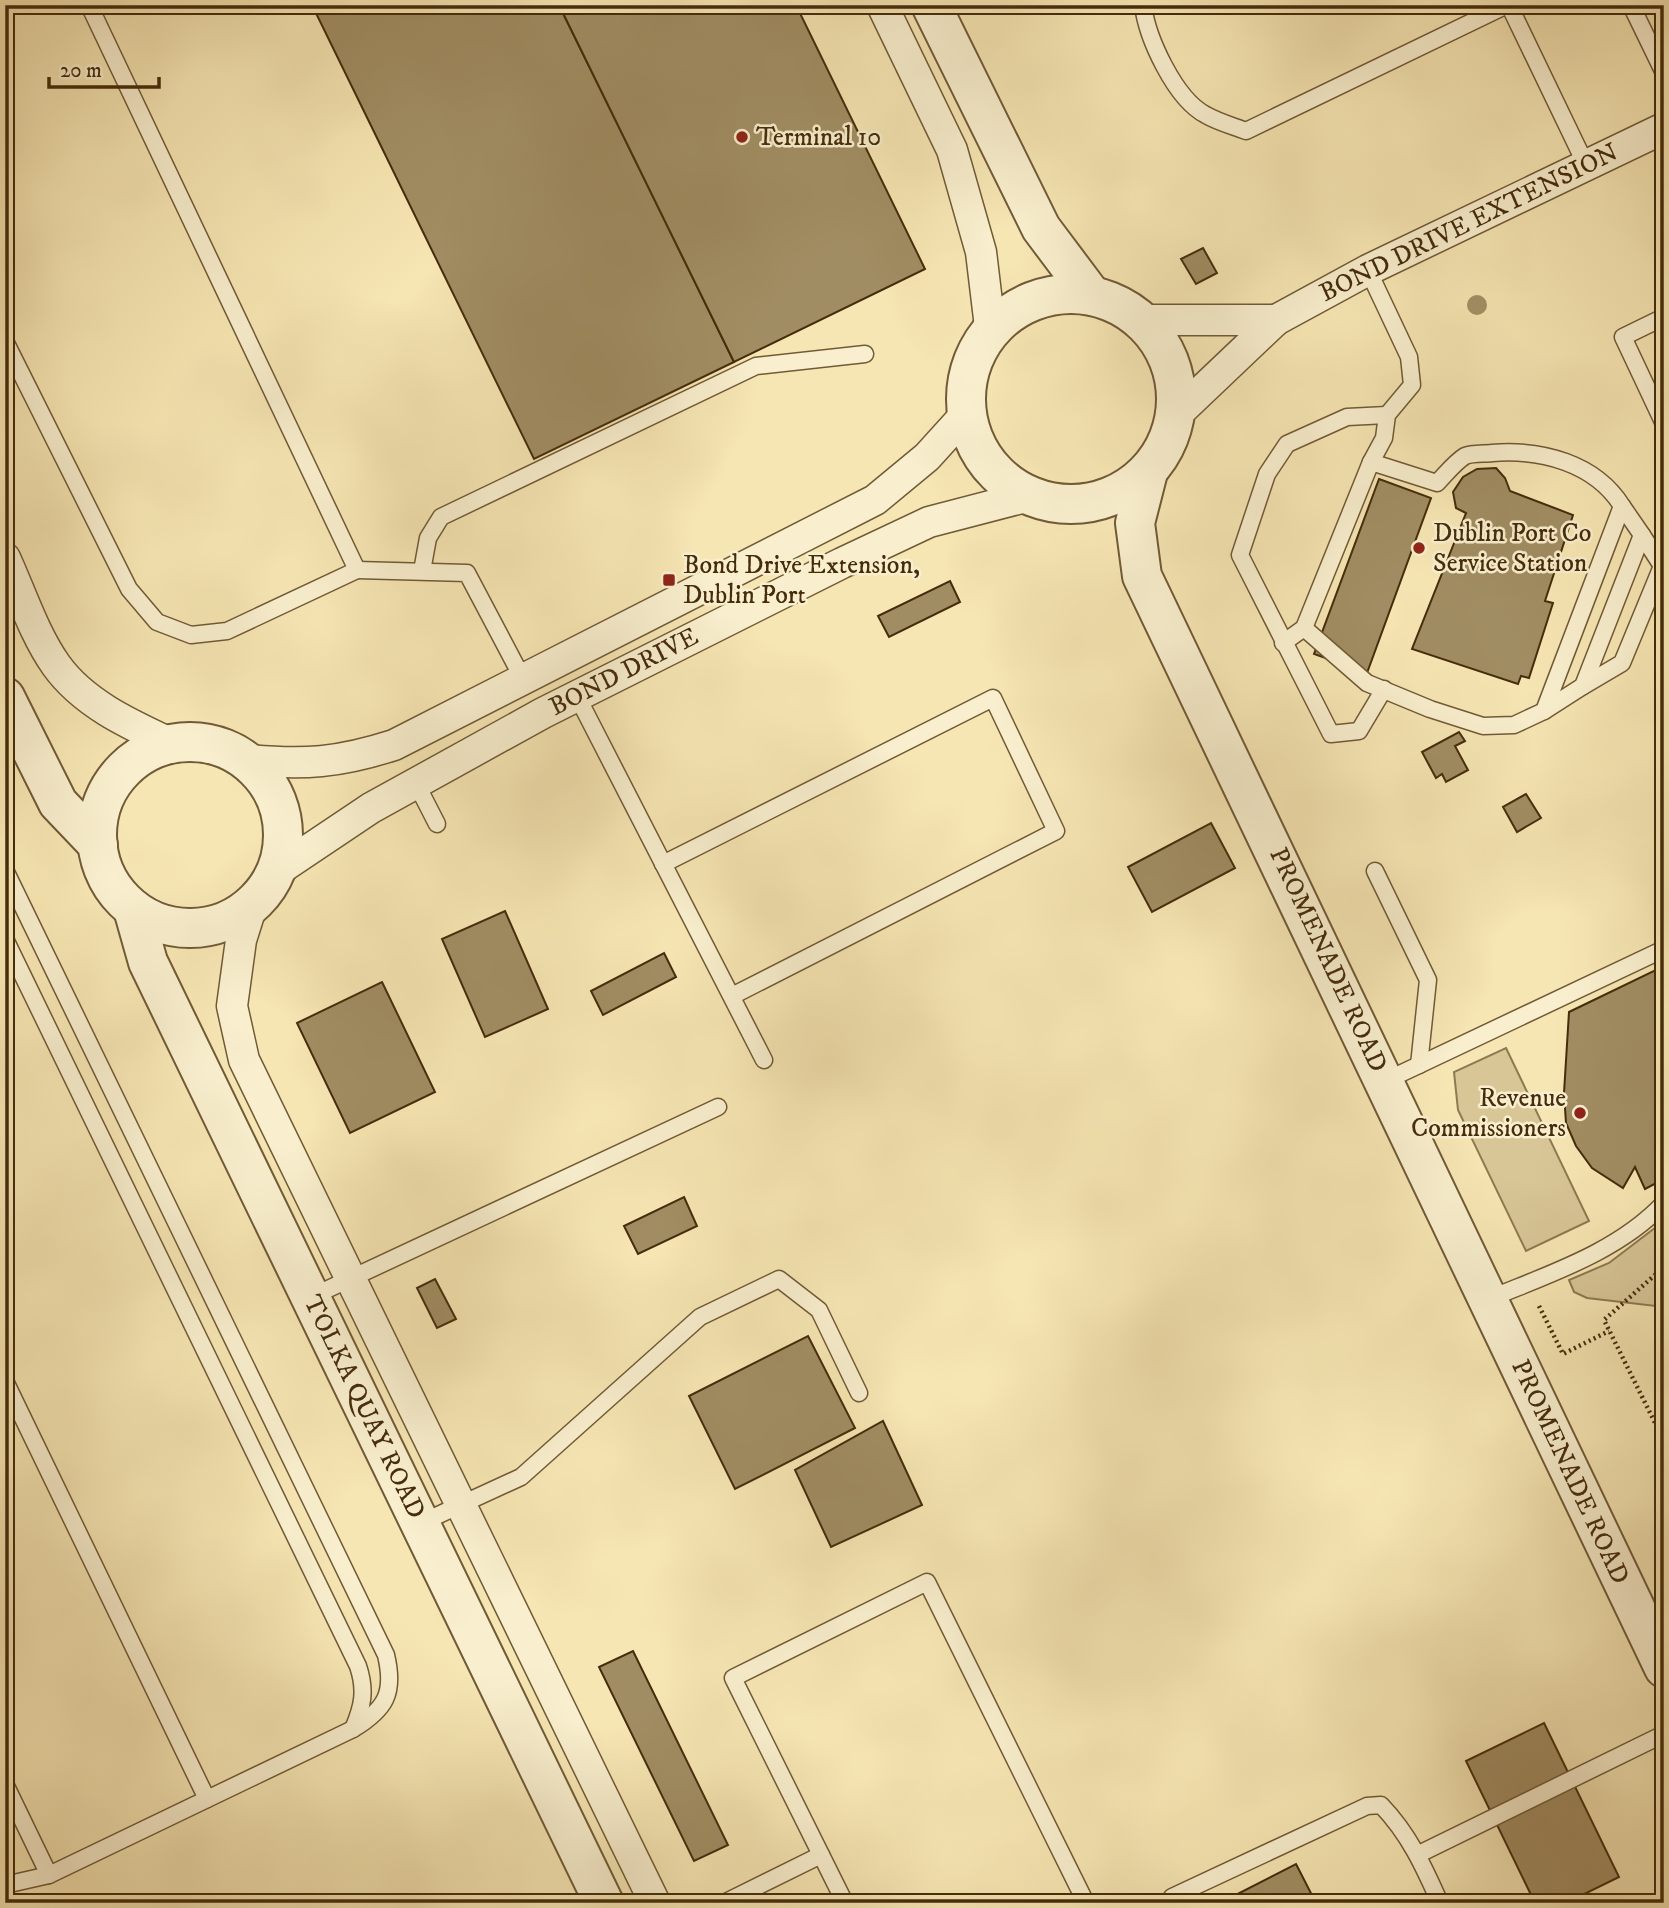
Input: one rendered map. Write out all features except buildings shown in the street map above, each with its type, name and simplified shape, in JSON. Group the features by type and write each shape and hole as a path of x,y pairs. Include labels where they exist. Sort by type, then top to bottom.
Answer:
{"street":[{"path":"882,5 953,150 981,253 990,327 968,376 966,414 982,456 997,475 1028,496 1063,504 1097,502 1118,494 1148,472 1169,439 1175,415 1172,367 1158,339 1140,320 1122,307 1093,296 1060,294 1026,304 990,327"},
{"path":"931,5 1041,228 1093,296"},
{"name":"BOND DRIVE EXTENSION","path":"1175,415 1276,320 1368,270 1664,128"},
{"name":"BOND DRIVE EXTENSION","path":"1140,320 1276,320"},
{"name":"BOND DRIVE","path":"247,760 299,765 350,759 394,745 875,500 927,457 966,414"},
{"name":"PROMENADE ROAD","path":"1148,472 1135,523 1142,576 1664,1668"},
{"name":"BOND DRIVE","path":"277,871 371,808 577,696 929,522 1028,496"},
{"path":"5,558 56,665 92,700 124,721 170,743"},
{"path":"5,697 58,803 98,845"},
{"path":"201,742 229,750 247,760 275,796 283,822 277,871 253,905 230,918 203,927 174,926 133,909 120,896 106,873 98,845 99,818 107,792 123,770 144,753 170,743 201,742"},
{"name":"TOLKA QUAY ROAD","path":"253,905 241,940 232,1006 244,1060 655,1903"},
{"name":"TOLKA QUAY ROAD","path":"133,909 148,962 604,1903"}],"lane":[{"path":"82,5 90,7 357,570"},
{"path":"1143,5 1145,25 1172,80 1204,114 1246,131 1508,5 1586,165"},
{"path":"1631,5 1664,73"},
{"path":"1283,643 1304,628 1371,462 1384,438 1387,415 1412,385 1409,357 1368,270"},
{"path":"1664,317 1623,337 1664,424"},
{"path":"5,341 129,589 157,622 191,635 227,631 357,570 467,573 524,681"},
{"path":"422,571 428,538 441,517 757,366 865,354"},
{"path":"1384,689 1359,732 1331,734 1240,555 1267,474 1287,444 1347,417 1387,415"},
{"path":"1304,628 1367,683 1483,726 1514,725 1544,711 1622,663 1661,566 1611,488 1592,474 1559,459 1507,452 1466,456 1437,483 1371,462"},
{"path":"1544,711 1622,506"},
{"path":"1583,686 1642,535"},
{"path":"577,696 764,1060"},
{"path":"663,864 993,698 1056,831 732,996"},
{"path":"416,783 436,824"},
{"path":"5,870 386,1655 392,1679 386,1701 369,1719 353,1730 49,1875 5,1885"},
{"path":"1375,871 1428,980 1419,1065"},
{"path":"5,939 358,1666 364,1684 363,1705 353,1730"},
{"path":"1385,1081 1664,949"},
{"path":"311,1297 718,1107"},
{"path":"1489,1299 1603,1249 1653,1214 1664,1203"},
{"path":"421,1523 521,1477 700,1317 779,1279 819,1310 859,1393"},
{"path":"5,1381 207,1799"},
{"path":"845,1903 733,1678 927,1582 1086,1903"},
{"path":"1419,1854 1664,1734"},
{"path":"5,1784 49,1875"},
{"path":"1169,1903 1172,1897 1367,1806 1381,1805 1398,1822 1419,1854 1440,1903"},
{"path":"724,1903 821,1855"}],"path":[{"path":"1664,1267 1604,1320 1664,1441"},
{"path":"1527,1283 1563,1354 1609,1331"}],"shaded area":[{"path":"1506,1048 1589,1221 1526,1251 1458,1110 1454,1072"},
{"path":"1664,1221 1664,1307 1587,1298 1574,1292 1569,1280 1609,1263"}],"place":[{"name":"Terminal 10","path":"742,137"},
{"name":"Dublin Port Co Service Station","path":"1419,548"},
{"name":"Bond Drive Extension, Dublin Port","path":"669,580"},
{"name":"Revenue Commissioners","path":"1580,1113"}]}
